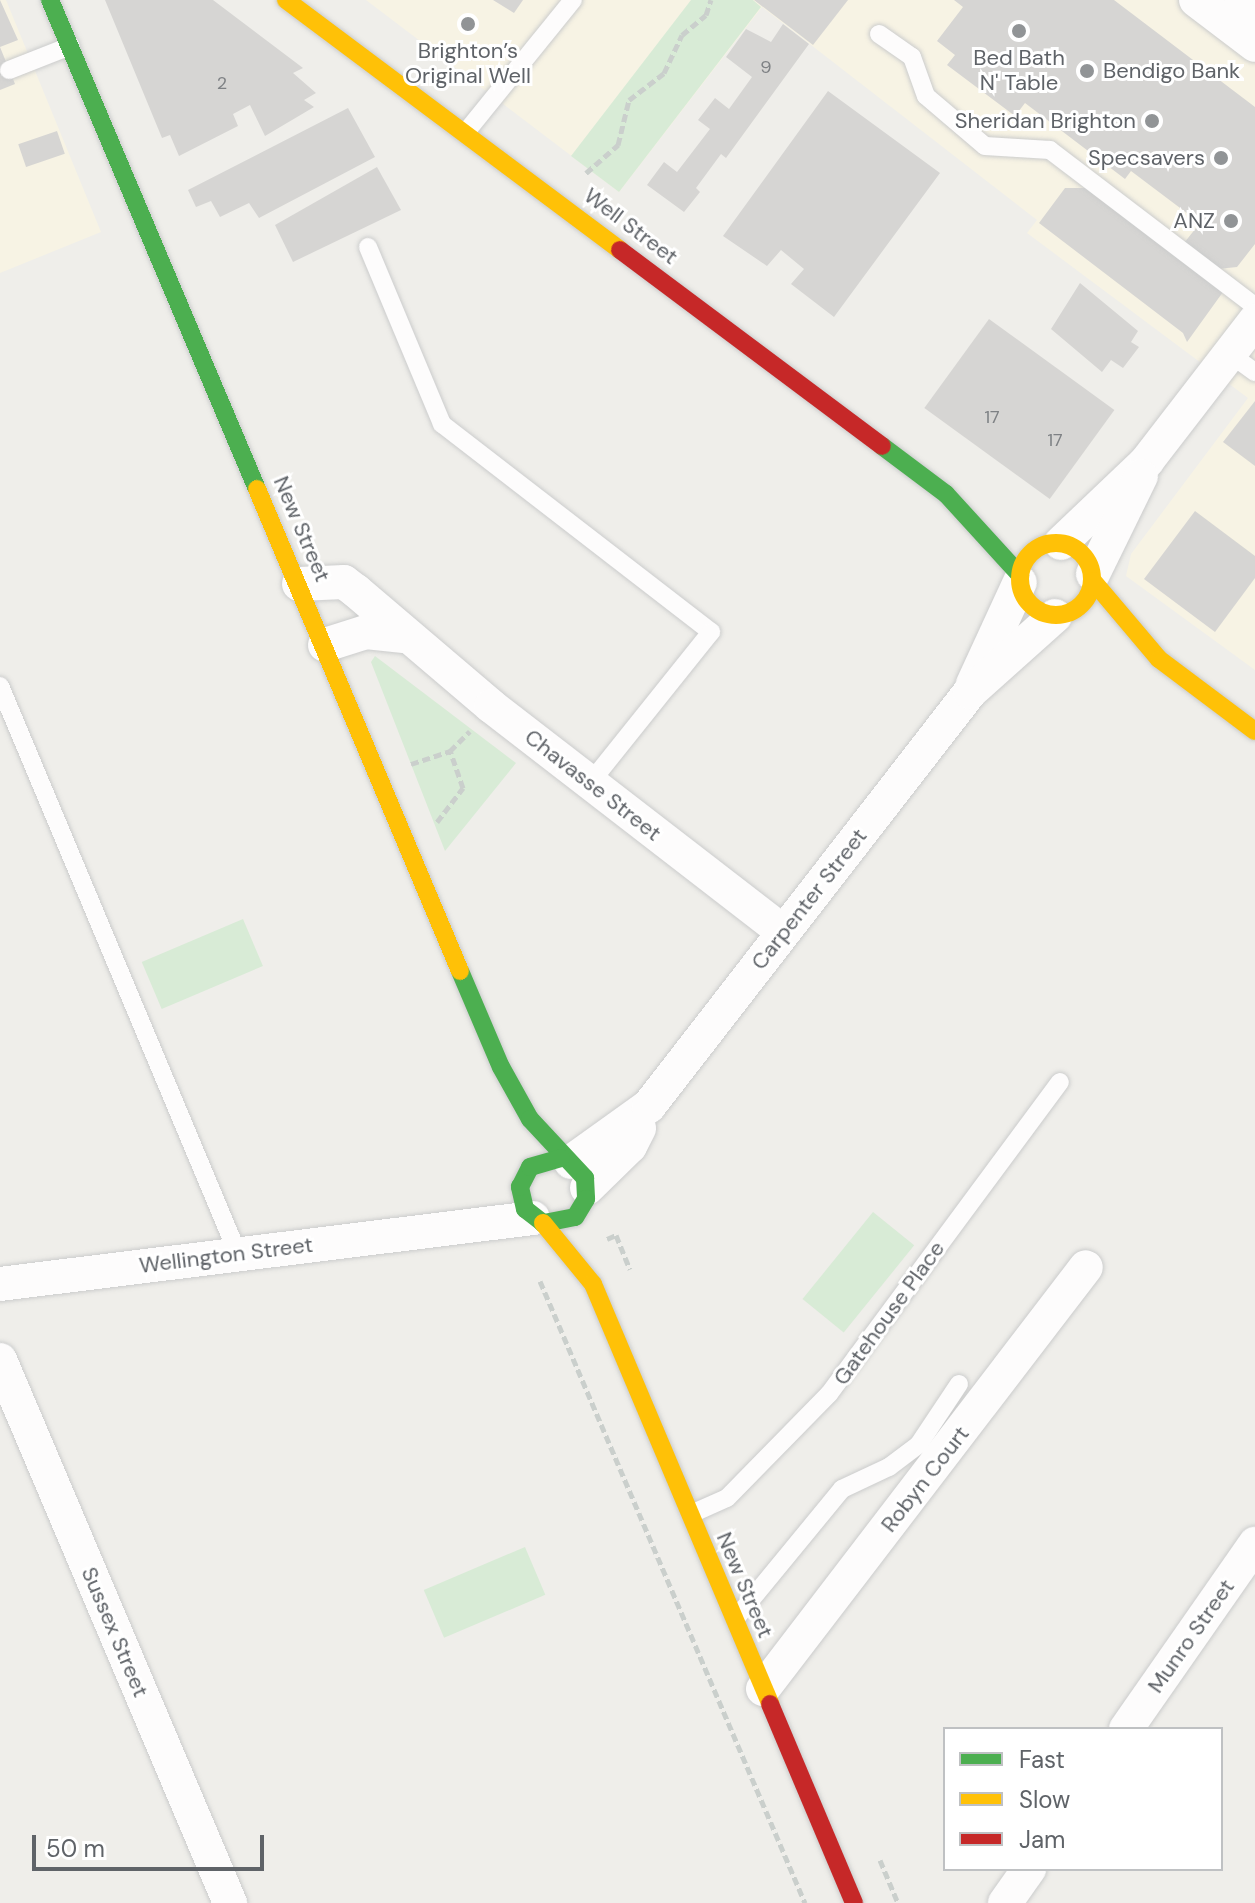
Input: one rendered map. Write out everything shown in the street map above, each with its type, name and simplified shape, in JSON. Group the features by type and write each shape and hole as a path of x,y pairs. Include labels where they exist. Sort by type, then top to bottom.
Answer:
{"main road":[{"name":"Well Street","path":"286,0 946,494 1020,578"},
{"name":"New Street","path":"54,3 501,1067 530,1119 575,1179 588,1239 593,1284"},
{"name":"Well Street","path":"946,494 986,510"},
{"path":"1025,527 1056,544 1082,553 1093,578 1159,659 1255,731"},
{"path":"1056,544 1030,554 1020,578 1027,601 1066,620 1086,600 1093,578"},
{"path":"1119,643 1159,659"},
{"name":"New Street","path":"501,1067 530,1201 593,1284 854,1903"},
{"path":"540,1160 575,1179 566,1222 530,1201 540,1160"}],"street":[{"path":"1196,0 1255,45"},
{"path":"1241,0 1255,11"},
{"path":"1056,544 1147,461 1242,363 1255,321"},
{"path":"1093,578 1147,461"},
{"name":"Carpenter Street","path":"575,1179 649,1106 970,692 1020,578"},
{"name":"Chavasse Street","path":"299,584 344,582 404,636 491,706 783,932"},
{"name":"Carpenter Street","path":"970,692 1066,620"},
{"path":"325,645 366,632 404,636"},
{"name":"Wellington Street","path":"0,1284 452,1226 530,1201"},
{"name":"Robyn Court","path":"763,1689 1086,1267"},
{"name":"Sussex Street","path":"0,1360 230,1903"},
{"name":"Munro Street","path":"1127,1727 1255,1544"},
{"path":"1005,1903 1028,1871"}],"lane":[{"path":"466,132 573,0"},
{"path":"879,34 912,57 926,96 985,146 1050,150 1255,306"},
{"path":"9,70 71,45"},
{"path":"368,247 442,424 711,632 590,783"},
{"path":"0,686 238,1254"},
{"name":"Gatehouse Place","path":"689,1515 727,1498 829,1394 1060,1082"},
{"path":"734,1620 842,1489 889,1467 919,1444 959,1384"}],"path":[{"path":"586,173 618,145 629,100 664,73 682,35 706,15 711,0"},
{"path":"380,776 450,751 491,706"},
{"path":"413,856 463,788 450,751"}],"shaded area":[{"path":"0,0 6,0 101,232 0,273"},
{"path":"366,0 1255,0 1255,670 1126,576 1131,554 1248,398 1027,233 1037,220 762,7 619,192"}],"green space":[{"path":"691,0 753,0 761,7 619,192 571,156"},
{"path":"375,656 516,763 445,851 371,662"},
{"path":"243,919 263,966 162,1009 142,962"},
{"path":"873,1212 914,1245 844,1332 803,1299"},
{"path":"525,1547 545,1595 444,1638 424,1590"}],"building":[{"path":"0,0 18,40 0,47"},
{"path":"105,0 213,0 303,68 293,73 316,93 304,100 314,107 265,136 250,105 233,114 238,126 179,156 170,135 162,138"},
{"path":"493,0 523,0 514,13"},
{"path":"754,0 848,0 813,45"},
{"path":"954,0 1114,0 1255,107 1255,244 1237,267 1218,269 1184,243 1200,223 1131,171 1125,179 1025,103 1015,116 947,65 955,55 937,41 963,7"},
{"path":"783,24 809,44 726,158 721,154 696,188 700,192 684,212 647,185 664,162 677,172 710,129 698,120 715,98 729,109 752,77 726,57 746,29 771,42"},
{"path":"0,47 15,84 0,90"},
{"path":"828,91 940,173 834,317 791,284 804,269 781,250 767,266 723,236"},
{"path":"348,108 375,157 259,218 249,203 220,217 211,201 196,207 188,190"},
{"path":"57,131 65,154 26,167 18,144"},
{"path":"377,167 401,210 293,262 275,225"},
{"path":"1065,188 1088,188 1223,292 1187,342 1183,333 1039,223"},
{"path":"1080,283 1138,331 1131,342 1139,347 1123,368 1111,360 1102,372 1051,329"},
{"path":"989,319 1114,410 1050,499 924,408"},
{"path":"1255,401 1255,466 1223,442"},
{"path":"1195,511 1255,556 1255,578 1215,632 1144,579"}],"traffic: fast":[{"path":"50,0 257,489"},
{"path":"882,446 946,494 1020,575"},
{"path":"460,971 501,1067 530,1119 585,1178 586,1199 575,1217 543,1223 525,1209 520,1187 530,1167 561,1158"}],"traffic: slow":[{"path":"286,0 620,250"},
{"path":"257,489 460,971"},
{"path":"1056,543 1082,553 1092,579 1082,605 1056,615 1030,605 1020,579 1030,553 1056,543"},
{"path":"1093,581 1159,659 1255,731"},
{"path":"543,1223 593,1284 770,1704"}],"traffic: jam":[{"path":"620,250 882,446"},
{"path":"770,1704 854,1903"}],"place":[{"name":"Brighton’s Original Well","path":"468,24"},
{"name":"Bed Bath N' Table","path":"1019,31"},
{"name":"Bendigo Bank","path":"1087,71"},
{"name":"Sheridan Brighton","path":"1152,121"},
{"name":"Specsavers","path":"1221,158"},
{"name":"ANZ","path":"1231,221"}]}
